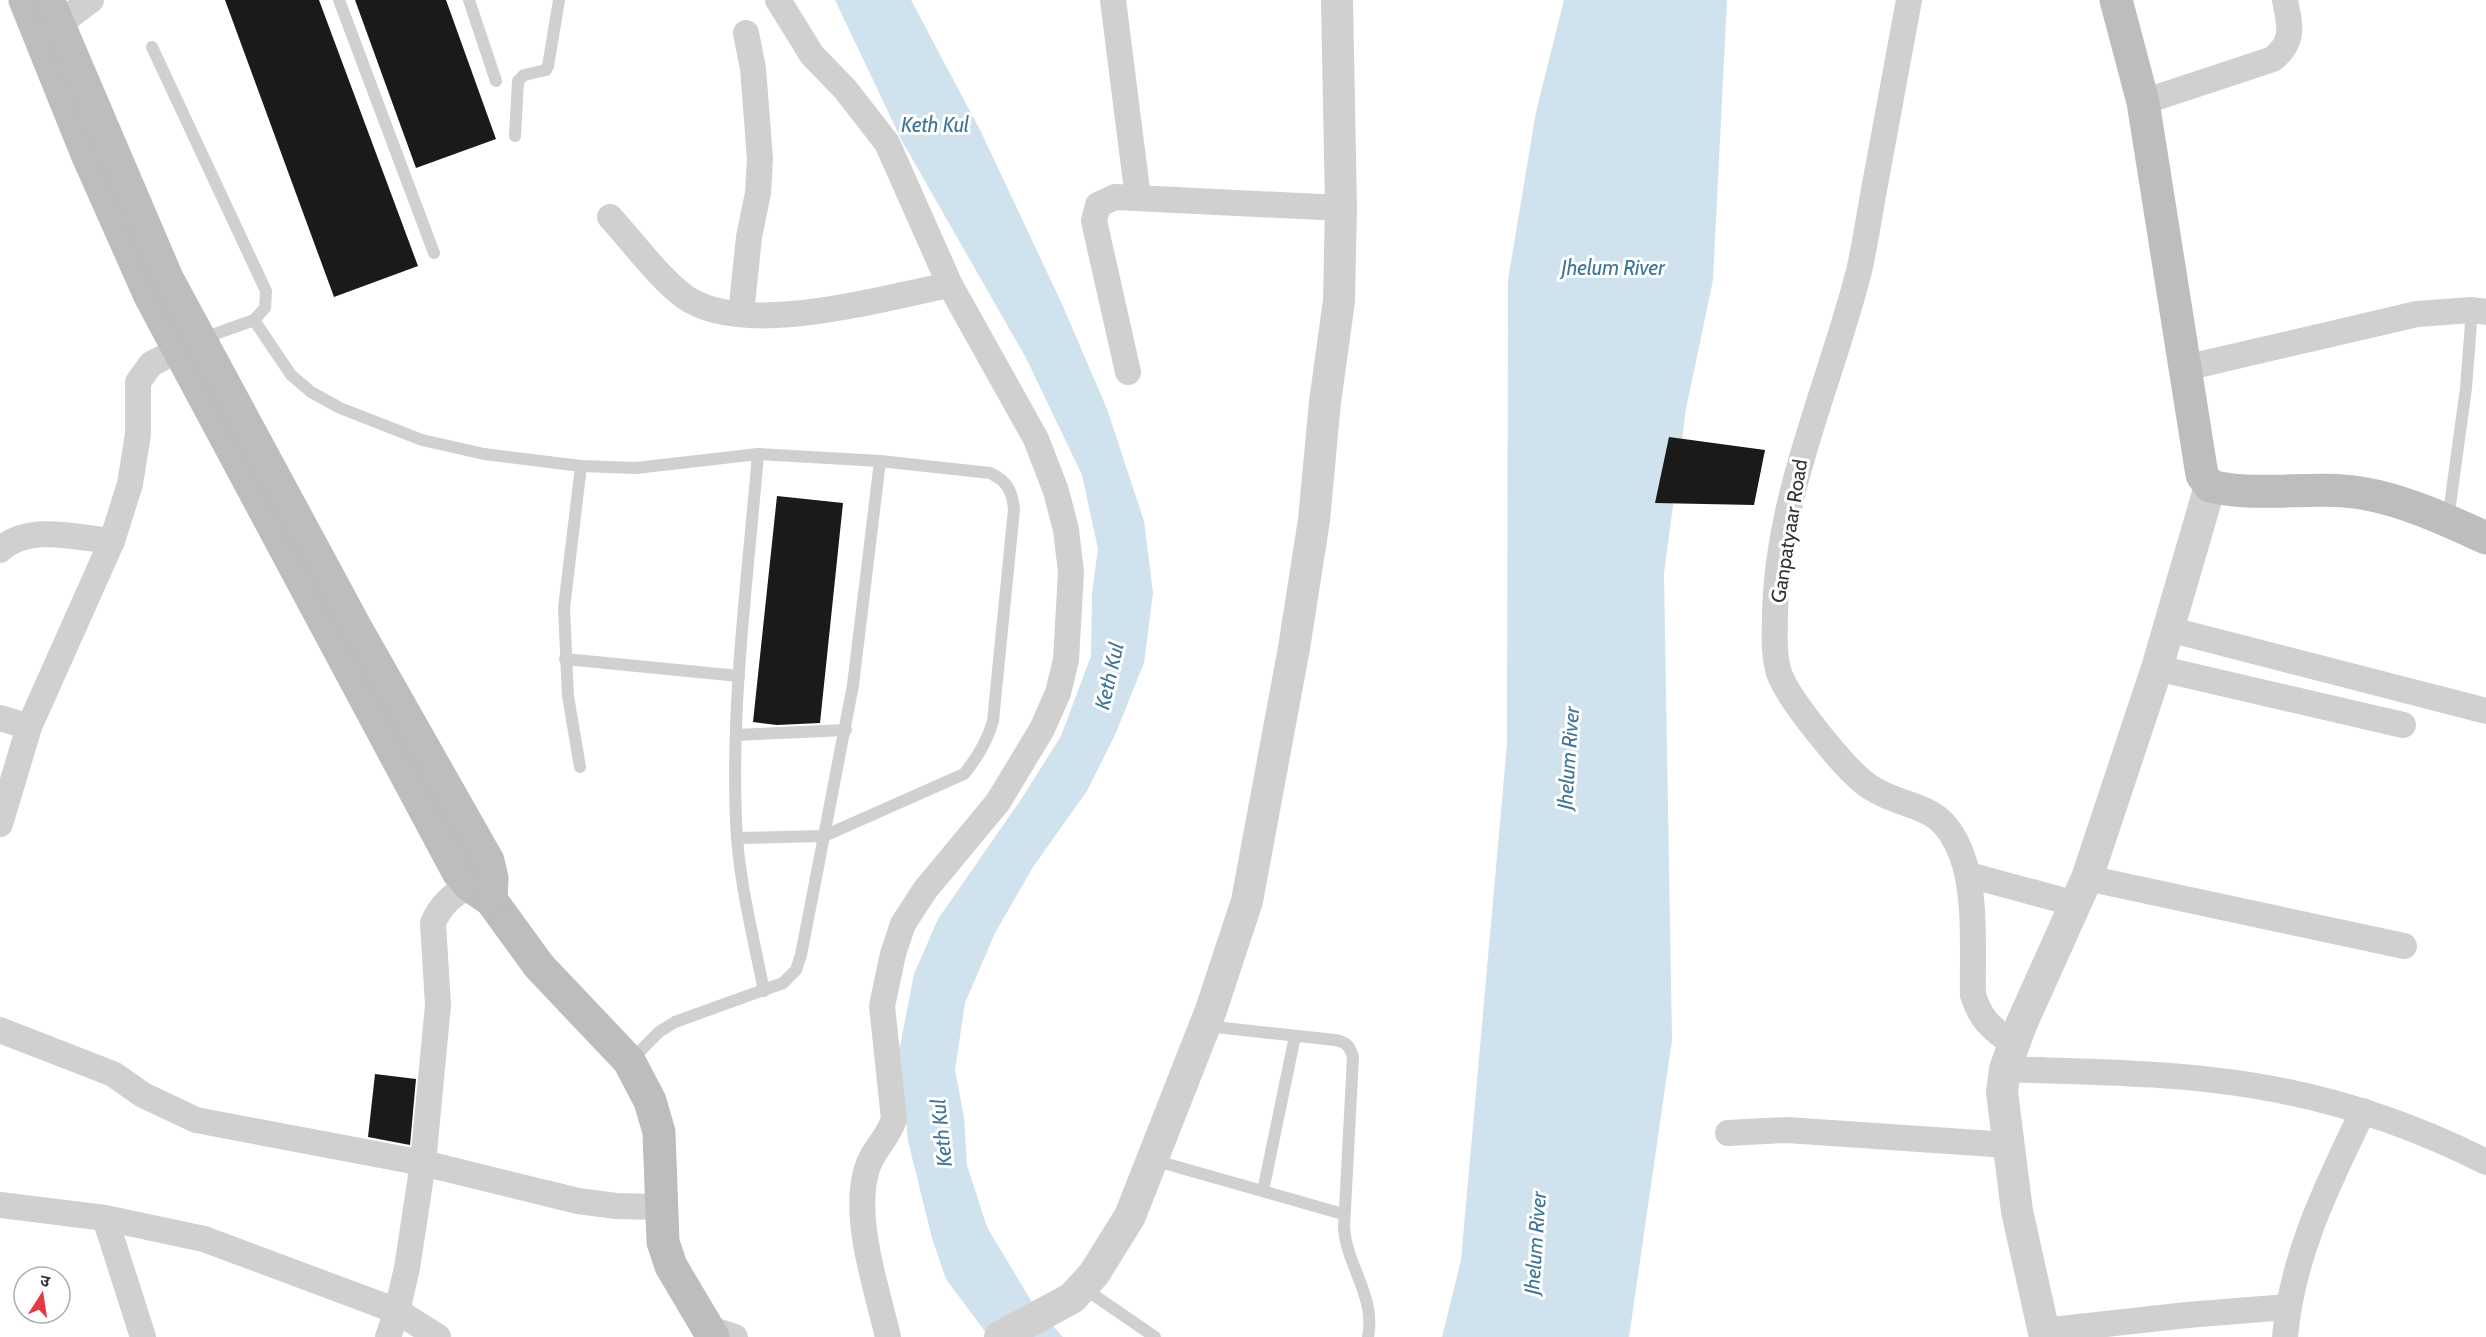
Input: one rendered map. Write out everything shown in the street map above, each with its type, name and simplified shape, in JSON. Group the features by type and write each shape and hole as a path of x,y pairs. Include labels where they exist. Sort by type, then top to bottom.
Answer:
{"main road":[{"path":"25,0 49,19 167,278 189,345 351,618 488,861 492,878 480,893 539,966 629,1061 650,1101 659,1132 663,1242 671,1266 719,1334"},
{"path":"2116,0 2143,102 2202,475 2210,486 2233,491 2360,493 2448,520 2486,538"}],"street":[{"path":"49,19 91,0"},
{"path":"778,0 812,55 844,88 887,142 950,285 1036,439 1056,491 1066,530 1071,572 1066,660 1058,693 1042,729 998,802 924,890 903,924 893,954 882,1006 885,1056 894,1104 894,1119 890,1131 871,1157 868,1166 863,1213 867,1245 888,1337"},
{"path":"1113,0 1138,198"},
{"path":"1000,1337 1077,1293 1094,1274 1130,1216 1205,1026 1247,901 1294,648 1314,520 1324,402 1339,301 1341,208 1337,0"},
{"name":"Ganpatyaar Road","path":"1909,0 1858,272 1799,460 1788,507 1776,584 1775,656 1789,693 1847,765 1867,785 1932,812 1953,836 1969,874 1973,995 1979,1014 2009,1057"},
{"path":"2143,102 2274,59 2286,49 2290,36 2285,0"},
{"path":"741,314 748,246 758,193 760,159 753,68 746,33"},
{"path":"1128,372 1094,221 1098,205 1115,197 1341,208"},
{"path":"610,217 684,296 703,307 766,316 804,313 950,285"},
{"path":"2185,368 2418,314 2479,311"},
{"path":"0,824 29,727 112,541 130,484 138,434 138,382 151,364 189,345"},
{"path":"2210,486 2157,668 2081,891 2009,1057 2002,1092 2018,1211 2044,1334 2187,1315 2287,1307"},
{"path":"0,550 15,538 29,534 112,541"},
{"path":"2168,629 2486,711"},
{"path":"2157,668 2403,725"},
{"path":"0,718 29,727"},
{"path":"1969,874 2404,946"},
{"path":"388,1337 407,1268 423,1163 438,1005 433,923 438,911 449,898 480,893"},
{"path":"0,1030 113,1074 150,1099 196,1120 423,1163 578,1201 616,1206 660,1207"},
{"path":"2009,1057 2256,1086 2363,1111 2486,1162"},
{"path":"2285,1337 2287,1307 2293,1281 2316,1208 2363,1111"},
{"path":"1728,1133 1787,1130 2008,1145"},
{"path":"0,1205 105,1218 204,1239 397,1311 438,1337"},
{"path":"105,1218 143,1337"}],"lane":[{"path":"339,0 434,253"},
{"path":"469,0 496,81"},
{"path":"515,136 518,81 524,75 546,70 560,0"},
{"path":"152,47 266,291 265,308 254,320 189,345"},
{"path":"2448,520 2479,311"},
{"path":"254,320 291,375 311,392 340,408 422,440 484,454 581,466 636,468 758,454 880,461 990,473 1003,480 1012,493 1014,509 993,721 986,744 964,774 824,836 738,838"},
{"path":"758,454 736,735 741,871 764,991"},
{"path":"629,1061 659,1032 675,1022 783,983 796,970 846,730 880,461"},
{"path":"580,767 565,659 564,608 581,466"},
{"path":"565,659 739,676"},
{"path":"736,735 846,730"},
{"path":"1205,1026 1344,1041 1350,1048 1353,1058 1343,1214 1345,1242 1370,1310 1368,1337"},
{"path":"1263,1191 1295,1036"},
{"path":"1152,1160 1343,1214"},
{"path":"1077,1293 1155,1337"}],"water":[{"name":"Keth Kul","path":"835,0 911,0 981,132 1062,304 1107,409 1144,521 1153,593 1144,663 1115,735 1087,791 1033,867 995,933 965,1003 955,1070 964,1117 967,1165 987,1227 1033,1304 1063,1337 989,1337 946,1279 932,1238 908,1141 899,1051 914,974 938,919 1022,798 1061,736 1091,656 1092,593 1098,549 1082,475 1026,358 902,141"},
{"name":"Jhelum River","path":"1564,0 1727,0 1713,280 1686,409 1664,573 1672,1040 1629,1337 1442,1337 1461,1260 1507,744 1508,280 1536,112"}],"building":[{"path":"225,0 319,0 418,266 334,297"},
{"path":"355,0 446,0 496,139 416,168"},
{"path":"1669,437 1765,450 1754,505 1655,503"},
{"path":"777,496 843,503 820,723 777,725 753,722"},
{"path":"375,1074 416,1079 410,1145 368,1137"}]}
